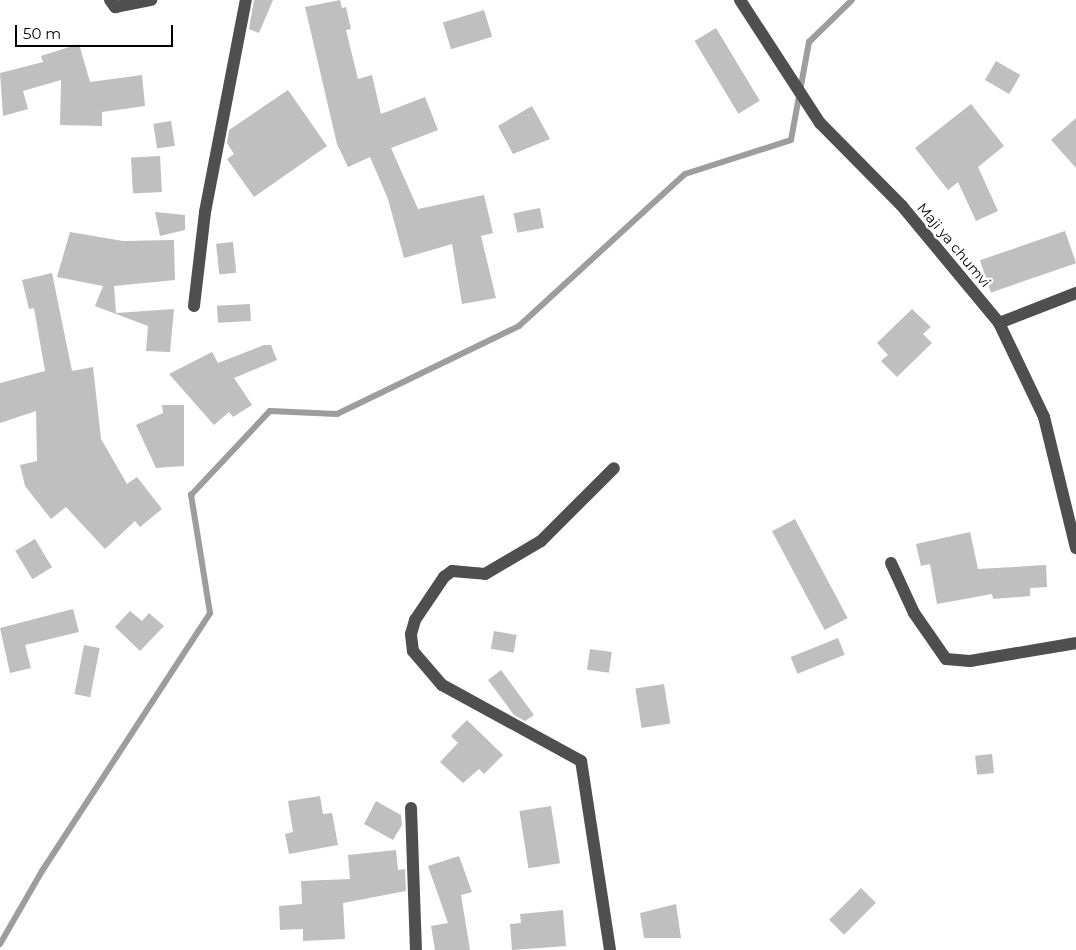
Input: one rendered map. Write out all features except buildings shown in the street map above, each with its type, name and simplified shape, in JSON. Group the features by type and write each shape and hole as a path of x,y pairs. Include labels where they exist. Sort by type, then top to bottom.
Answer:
{"street":[{"path":"110,0 115,7 151,0"},
{"path":"194,306 205,212 246,0"},
{"name":"Maji ya chumvi","path":"740,0 820,123 902,206 999,324 1044,417 1076,548"},
{"path":"999,324 1076,293"},
{"path":"610,950 581,761 442,685 413,651 411,634 415,620 444,577 452,571 485,574 541,541 614,468"},
{"path":"891,563 914,613 946,660 970,661 1076,643"},
{"path":"411,808 416,950"}],"waterway":[{"path":"0,944 42,871 210,613 191,495 270,411 337,414 519,326 685,174 791,140 809,42 852,0"}]}
